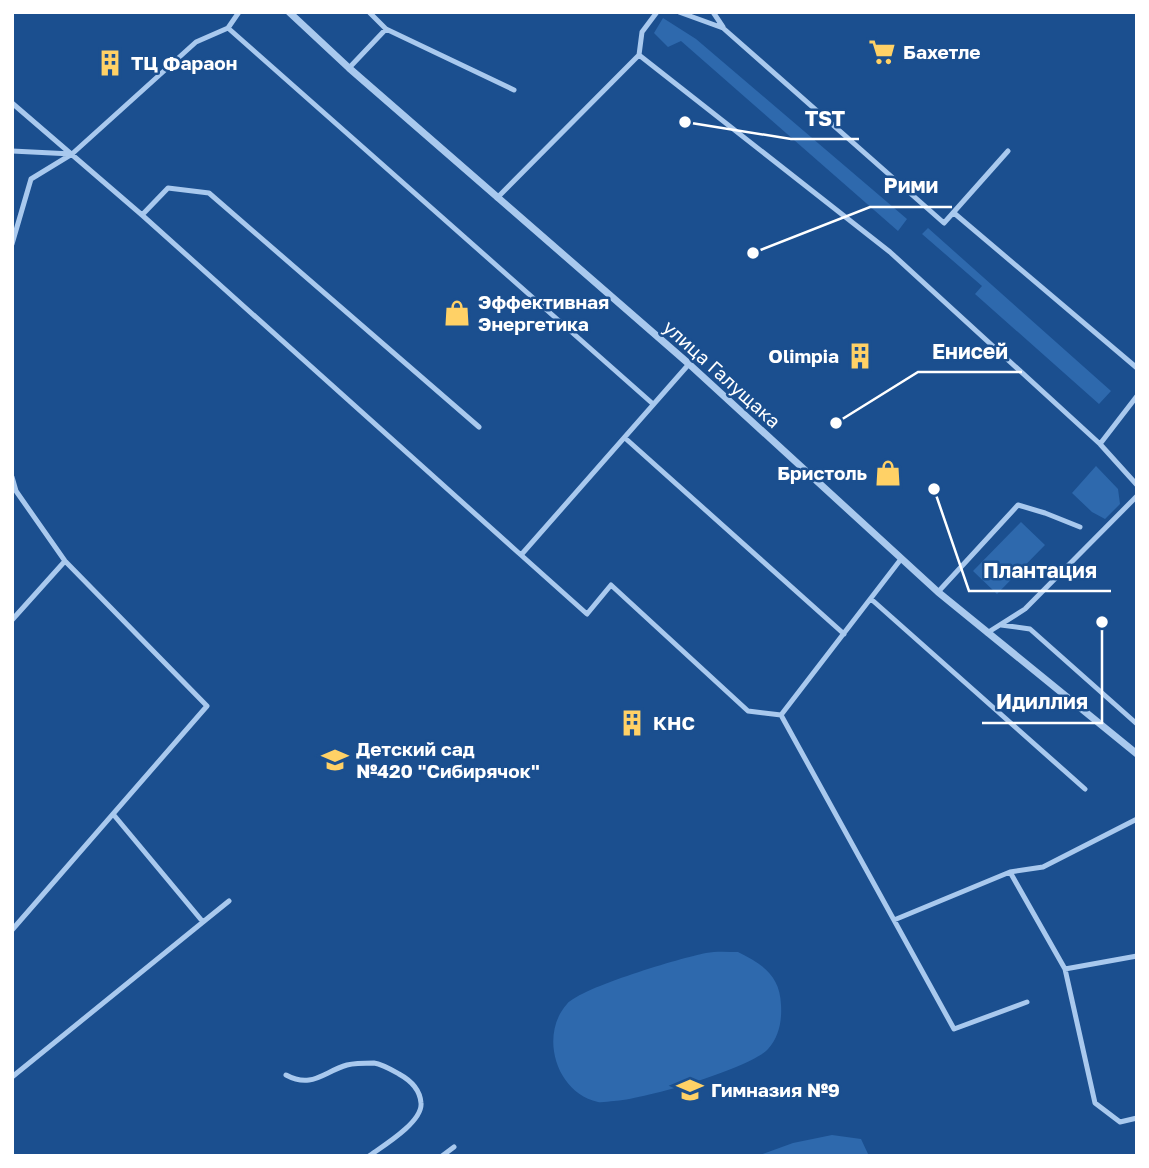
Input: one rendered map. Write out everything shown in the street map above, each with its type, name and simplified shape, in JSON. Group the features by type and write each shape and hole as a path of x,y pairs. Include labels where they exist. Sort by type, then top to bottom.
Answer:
{"street":[{"name":"улица Галущака","path":"289,12 349,68 689,364 938,592 1137,754"}],"lane":[{"path":"12,244 31,179 72,153 196,42 228,28 239,12"},
{"path":"369,12 386,29 514,90"},
{"path":"497,198 639,55 642,32 657,12"},
{"path":"679,12 723,28"},
{"path":"713,12 723,28 944,223 1008,151"},
{"path":"228,28 653,404"},
{"path":"349,68 386,29"},
{"path":"639,55 890,252 1100,444 1137,485"},
{"path":"12,103 142,215 587,614 611,585 748,711 781,715"},
{"path":"12,151 72,153"},
{"path":"142,215 169,188 209,193 479,427"},
{"path":"954,213 1137,368"},
{"path":"521,555 689,364"},
{"path":"1100,444 1137,396"},
{"path":"625,438 844,634"},
{"path":"12,477 22,500 65,561 207,706 12,930"},
{"path":"987,633 1025,609 1137,496"},
{"path":"938,592 1018,505 1080,527"},
{"path":"781,715 901,559"},
{"path":"12,620 65,561"},
{"path":"871,599 1085,789"},
{"path":"1000,625 1030,629 1137,724"},
{"path":"781,715 954,1029 1027,1002"},
{"path":"113,814 203,922"},
{"path":"894,920 1010,872 1043,867 1137,819"},
{"path":"1010,872 1065,969 1094,1103 1120,1122 1137,1118"},
{"path":"12,1077 229,901"},
{"path":"1065,969 1137,956"},
{"path":"286,1075 297,1081 311,1081 347,1065 377,1063 410,1079 421,1105 419,1111 413,1122 369,1156"},
{"path":"442,1156 454,1147"}],"shaded area":[{"path":"663,18 696,39 907,219 898,231 681,41 668,47 654,33"},
{"path":"928,228 1111,391 1099,404 975,294 982,286 922,234"},
{"path":"1096,466 1118,489 1120,504 1105,519 1092,512 1072,493"},
{"path":"1021,522 1045,545 997,594 973,571"},
{"path":"710,952 738,952 768,972 780,995 781,1017 777,1034 768,1049 757,1057 718,1074 670,1089 604,1102 583,1096 562,1075 553,1046 554,1031 567,1004 576,997 633,974 676,961"},
{"path":"832,1135 861,1139 869,1156 757,1156 793,1143"}],"place":[{"name":"Бахетле","path":"882,52"},
{"name":"ТЦ Фараон","path":"110,63"},
{"name":"TST","path":"685,122"},
{"name":"Рими","path":"753,253"},
{"name":"Эффективная Энергетика","path":"457,313"},
{"name":"Olimpia","path":"860,356"},
{"name":"Енисей","path":"836,423"},
{"name":"Бристоль","path":"888,473"},
{"name":"Плантация","path":"934,489"},
{"name":"Идиллия","path":"1102,622"},
{"name":"КНС","path":"632,723"},
{"name":"Детский сад №420 \"Сибирячок\"","path":"335,760"},
{"name":"Гимназия №9","path":"690,1090"}]}
